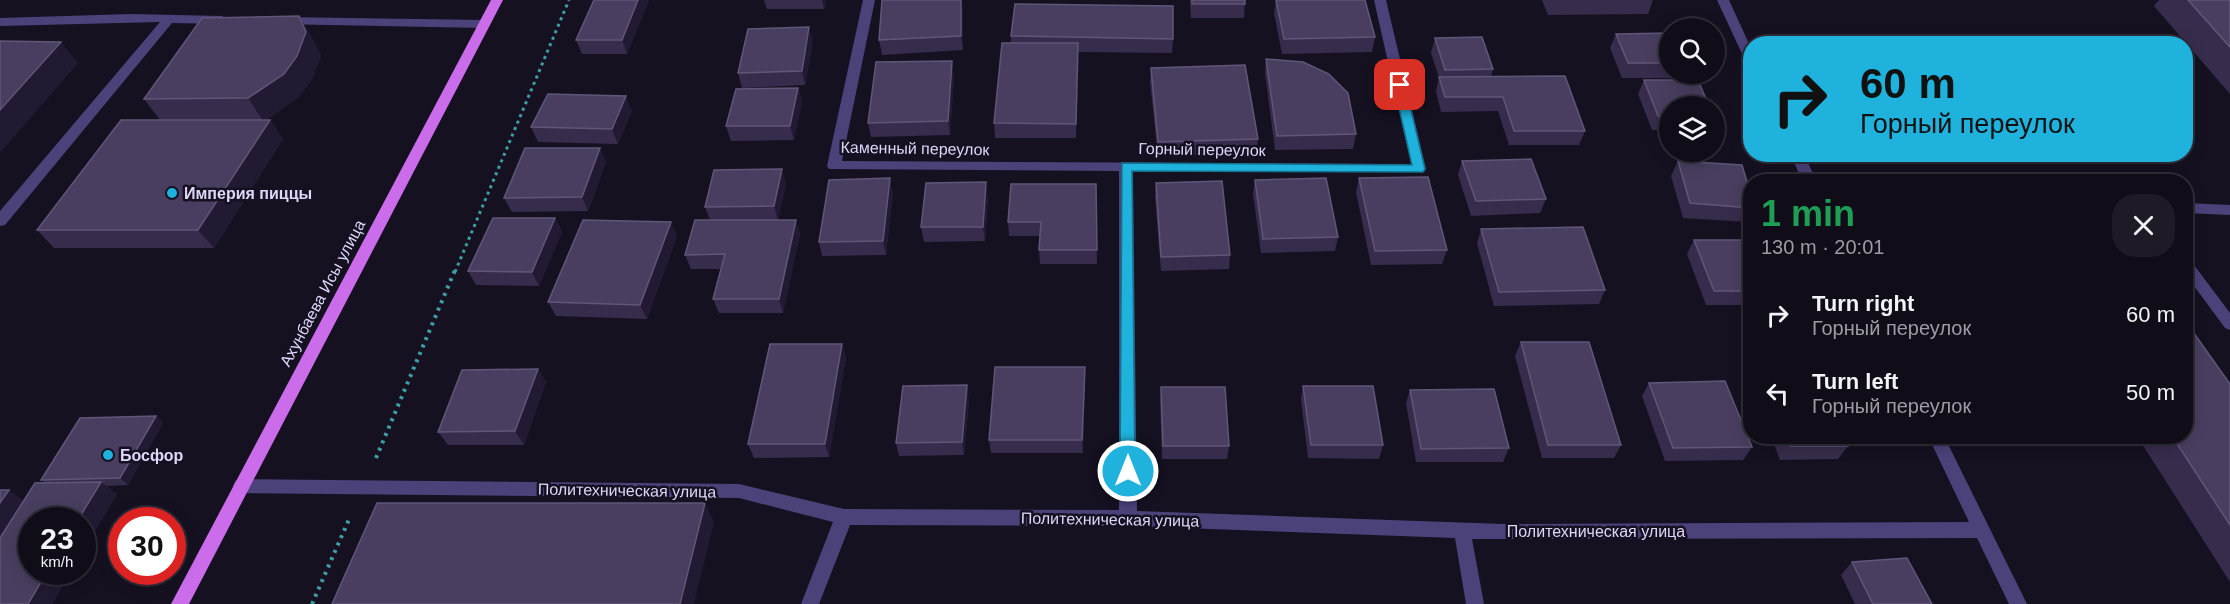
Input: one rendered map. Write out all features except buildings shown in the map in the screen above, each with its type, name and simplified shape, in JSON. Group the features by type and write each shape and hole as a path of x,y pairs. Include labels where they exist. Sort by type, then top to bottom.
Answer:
{"main road":[{"name":"Ахунбаева Исы улица","path":"180,604 497,0"}],"street":[{"name":"Каменный переулок","path":"869,0 834,166 1126,166"},
{"name":"Горный переулок","path":"1128,518 1126,166 1419,169 1380,0"},
{"path":"1723,0 1743,43"},
{"path":"0,221 169,19"},
{"path":"0,22 240,20"},
{"path":"263,21 484,24"},
{"path":"2193,208 2230,210"},
{"path":"2193,275 2230,324"},
{"path":"1940,444 2018,604"},
{"name":"Политехническая улица","path":"241,486 739,491 844,517 1128,518 1462,530 1982,530"},
{"path":"810,604 844,517"},
{"path":"1462,530 1475,604"}],"path":[{"path":"312,604 364,487 568,0"}],"place":[{"name":"Империя пиццы","path":"172,193"},
{"name":"Босфор","path":"108,455"}],"route":[{"path":"1128,471 1126,166 1419,169 1400,85"}]}
